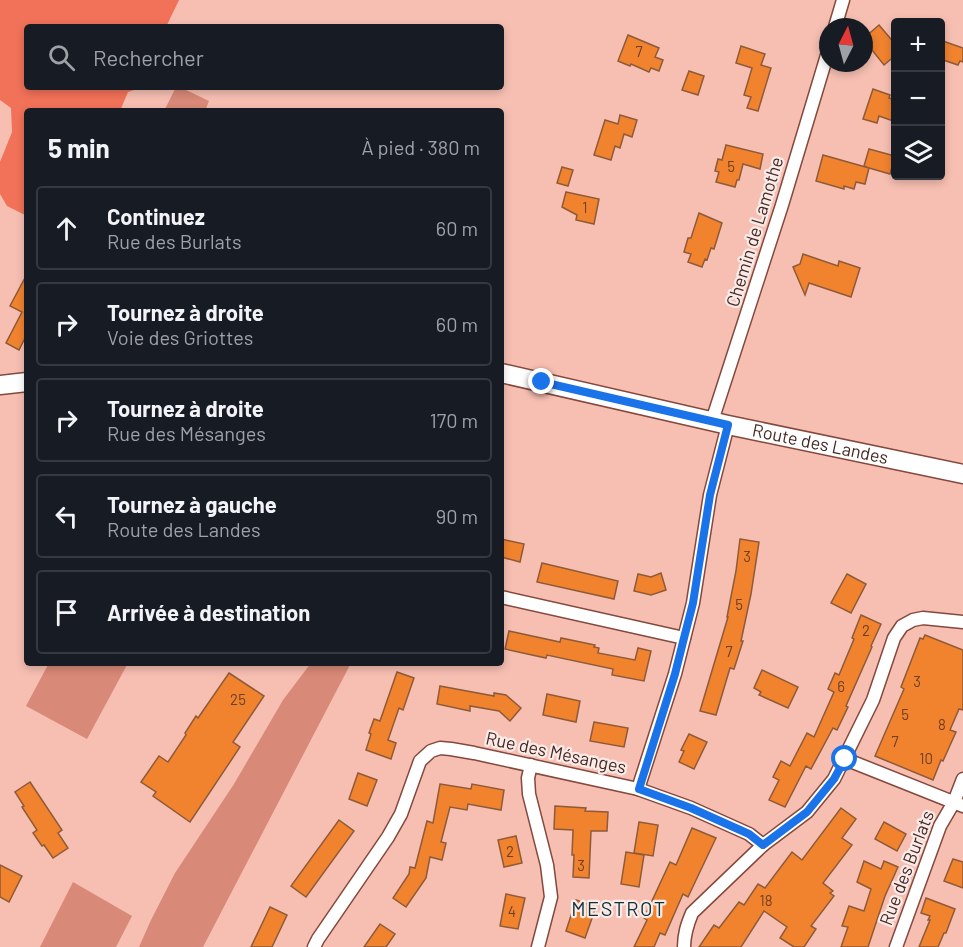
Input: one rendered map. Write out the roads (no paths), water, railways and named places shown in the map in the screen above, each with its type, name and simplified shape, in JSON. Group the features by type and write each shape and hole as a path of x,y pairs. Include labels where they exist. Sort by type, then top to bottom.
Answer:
{"main road":[{"name":"Route des Landes","path":"504,374 720,423 963,474"},
{"path":"0,385 24,382"}],"street":[{"path":"838,18 843,0"},
{"name":"Chemin de Lamothe","path":"720,423 822,72"},
{"name":"Rue des Mésanges","path":"314,947 388,837 401,814 420,761 431,751 440,748 451,749 639,789 675,674 693,603 720,423"},
{"path":"504,598 684,638"},
{"path":"684,947 687,924 692,913 763,845 807,812 834,779 873,700 894,638 902,626 923,618 963,622"},
{"path":"845,759 958,804"},
{"path":"531,765 528,778 529,794 547,865 551,897 538,947"},
{"name":"Rue des Burlats","path":"896,947 940,826 958,804 963,779"},
{"path":"639,789 691,808 749,834 763,845"}],"district":[{"name":"MESTROT","path":"619,909"}]}
